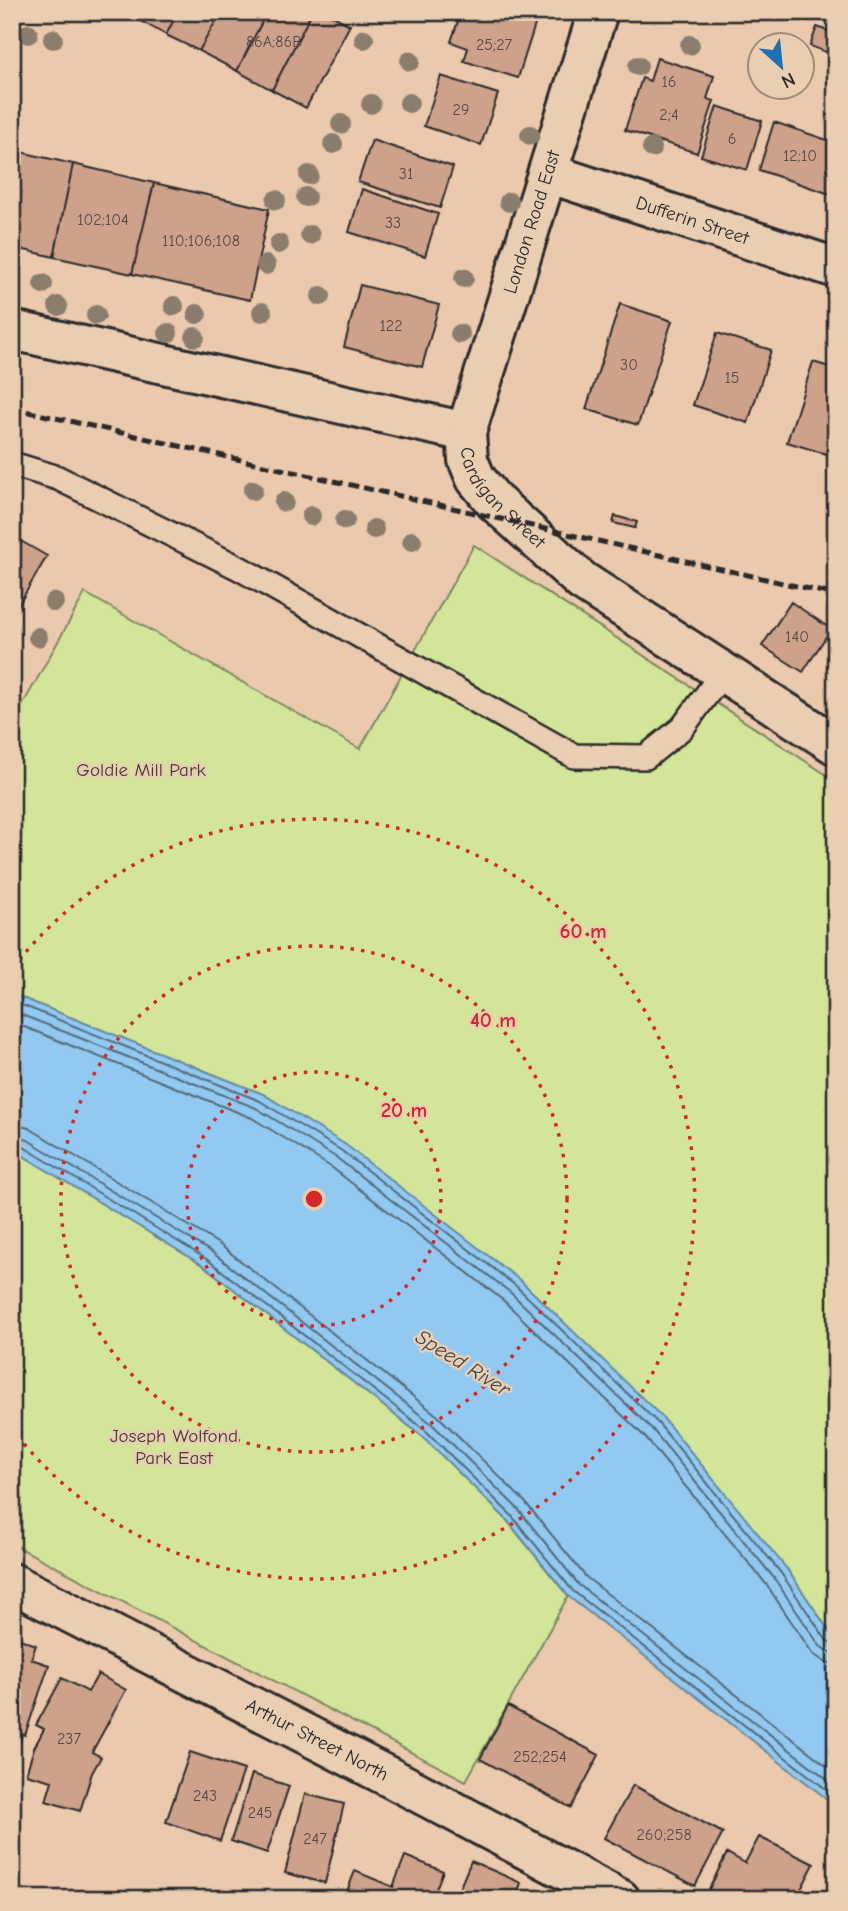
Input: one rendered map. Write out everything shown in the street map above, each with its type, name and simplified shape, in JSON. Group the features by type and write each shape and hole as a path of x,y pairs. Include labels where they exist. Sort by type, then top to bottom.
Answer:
{"street":[{"name":"London Road East","path":"466,432 598,12"},
{"name":"Dufferin Street","path":"548,173 836,268"},
{"name":"Cardigan Street","path":"12,330 466,432 468,460 476,480 495,502 582,581 836,745"},
{"name":"Arthur Street North","path":"12,1583 620,1899"}],"lane":[{"path":"12,464 58,478 239,568 575,756 646,757 681,728 724,671"}],"green space":[{"name":"Goldie Mill Park","path":"474,545 836,781 836,1641 787,1569 263,1094 12,994 12,724 85,593 360,749"},
{"name":"Joseph Wolfond Park East","path":"12,1149 204,1266 422,1436 506,1519 568,1596 466,1781 12,1544"}],"water":[{"name":"Speed River","path":"12,994 263,1094 346,1145 521,1281 663,1418 787,1569 836,1641 836,1806 568,1596 506,1519 422,1436 204,1266 12,1149"}],"building":[{"path":"132,12 178,12 166,35 130,15"},
{"path":"178,12 221,12 199,51 166,35"},
{"path":"221,12 267,12 237,71 199,51"},
{"path":"267,12 312,12 272,90 237,71"},
{"path":"312,12 326,12 350,25 306,108 272,90"},
{"path":"461,12 539,12 518,78 464,61 468,48 451,42"},
{"path":"817,27 836,34 836,56 816,48"},
{"path":"657,58 714,76 707,99 714,101 697,153 625,130 642,78 650,81"},
{"path":"441,76 498,94 481,145 424,126"},
{"path":"717,106 762,121 747,170 701,156"},
{"path":"774,122 830,141 836,124 836,196 759,170"},
{"path":"372,140 453,167 440,208 358,182"},
{"path":"12,150 73,164 54,257 12,247"},
{"path":"73,164 154,183 132,274 54,257"},
{"path":"154,183 269,209 250,300 132,274"},
{"path":"362,189 438,214 425,256 349,232"},
{"path":"360,285 439,305 422,367 344,347"},
{"path":"620,304 672,321 638,425 586,409"},
{"path":"717,333 771,350 748,423 693,405"},
{"path":"813,362 836,369 836,457 787,442"},
{"path":"615,516 637,522 635,528 613,523"},
{"path":"12,536 47,556 12,616"},
{"path":"791,602 831,629 803,672 762,646"},
{"path":"12,1636 36,1645 31,1659 49,1665 18,1748 12,1746"},
{"path":"98,1674 126,1690 92,1752 101,1757 92,1773 80,1811 46,1801 52,1781 26,1774 34,1748 44,1729 36,1725 62,1678 88,1692"},
{"path":"508,1706 599,1755 571,1808 480,1759"},
{"path":"190,1752 244,1770 220,1841 166,1822"},
{"path":"252,1774 289,1786 267,1853 231,1841"},
{"path":"633,1785 723,1833 695,1886 604,1838"},
{"path":"305,1794 344,1804 325,1883 285,1873"},
{"path":"759,1837 814,1864 796,1899 718,1899 707,1893 727,1853 745,1863"},
{"path":"405,1856 443,1871 432,1899 344,1899 355,1871 393,1887"},
{"path":"471,1861 521,1883 515,1899 455,1899"}],"railway":[{"path":"12,408 836,595"}]}
